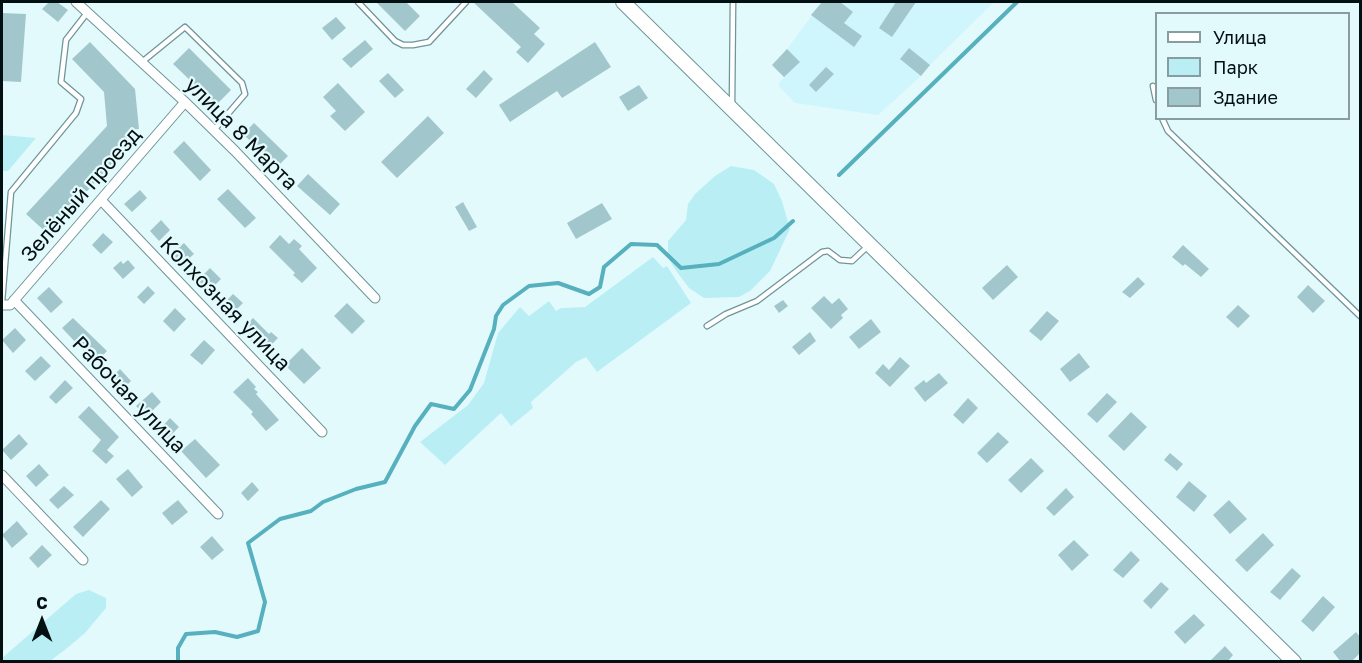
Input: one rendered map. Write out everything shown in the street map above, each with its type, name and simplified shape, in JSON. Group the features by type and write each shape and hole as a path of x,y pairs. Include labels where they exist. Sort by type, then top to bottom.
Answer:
{"main road":[{"path":"623,2 1294,662"}],"street":[{"name":"улица 8 Марта","path":"76,2 214,130 375,298"},
{"name":"Зелёный проезд","path":"2,304 10,305 185,102"},
{"name":"Колхозная улица","path":"101,200 322,432"},
{"name":"Рабочая улица","path":"14,300 218,514"},
{"path":"2,475 83,560"}],"lane":[{"path":"358,2 395,40 403,45 429,42 466,2"},
{"path":"732,109 734,2"},
{"path":"2,304 10,192 76,113 81,99 62,82 66,40 88,12"},
{"path":"142,62 185,27 242,83 244,94 214,130"},
{"path":"1153,86 1155,95"},
{"path":"1163,120 1167,131 1360,316"},
{"path":"2,202 9,203"},
{"path":"707,326 726,314 758,301 822,252 828,251 840,260 852,261 870,244"}],"shaded area":[{"path":"822,2 994,2 921,76 878,115 795,103 778,85 784,77 773,66"}],"green space":[{"path":"2,135 36,138 8,171 2,171"},
{"path":"731,166 754,170 774,184 782,201 790,229 770,271 750,291 739,297 704,298 689,288 668,258 668,241 686,220 688,204 695,194 715,176"},
{"path":"653,257 663,268 667,266 691,303 597,372 586,357 576,362 531,402 533,408 511,426 501,413 445,465 420,442 468,405 484,383 498,333 520,307 529,316 549,301 556,311 561,308 585,307"},
{"path":"89,590 106,598 106,608 85,633 66,649 50,661 2,661 2,658 76,594"}],"building":[{"path":"49,2 57,2 68,10 58,22 42,9"},
{"path":"376,2 406,2 420,16 405,31"},
{"path":"473,2 512,2 540,28 534,34 545,44 528,63 516,52 521,47"},
{"path":"822,2 840,2 853,12 844,23 862,36 854,47 811,15"},
{"path":"896,2 916,2 892,37 879,28"},
{"path":"2,13 26,14 21,82 2,81"},
{"path":"336,17 346,28 332,40 322,28"},
{"path":"365,40 373,49 351,68 342,59"},
{"path":"90,42 135,89 139,129 130,130 120,155 48,234 26,214 107,126 104,92 72,59"},
{"path":"595,42 611,67 562,98 557,91 510,122 499,105"},
{"path":"189,48 231,90 216,105 173,64"},
{"path":"909,48 930,65 921,76 900,59"},
{"path":"787,49 800,62 784,77 772,65"},
{"path":"826,67 834,74 816,92 809,85"},
{"path":"484,70 493,79 476,98 466,89"},
{"path":"388,73 404,90 395,98 379,81"},
{"path":"338,83 365,112 345,131 330,116 336,111 323,97"},
{"path":"639,85 648,98 628,111 619,97"},
{"path":"428,116 444,133 397,178 381,162"},
{"path":"254,123 288,156 277,167 243,134"},
{"path":"184,141 211,170 200,181 173,152"},
{"path":"308,174 340,204 330,215 297,186"},
{"path":"228,189 256,218 245,228 217,199"},
{"path":"140,190 147,198 132,212 124,204"},
{"path":"463,202 477,227 469,231 455,207"},
{"path":"602,203 612,219 576,239 567,223"},
{"path":"161,220 170,230 159,241 150,231"},
{"path":"103,233 113,242 101,254 92,245"},
{"path":"280,235 289,244 294,239 302,246 299,249 317,268 302,283 269,247"},
{"path":"184,243 194,254 185,262 183,259 179,263 171,255"},
{"path":"1183,245 1209,269 1201,277 1172,257"},
{"path":"128,260 135,268 123,279 113,268 121,261 123,264"},
{"path":"1007,265 1018,277 993,300 982,288"},
{"path":"210,268 221,279 208,292 197,281"},
{"path":"1138,277 1145,284 1130,298 1122,292"},
{"path":"1308,285 1325,301 1313,313 1297,297"},
{"path":"148,286 155,293 144,304 137,297"},
{"path":"49,287 63,302 51,313 37,298"},
{"path":"233,294 243,303 232,314 222,305"},
{"path":"824,296 832,304 839,298 848,309 841,315 843,318 831,329 811,308"},
{"path":"783,300 788,306 779,313 774,306"},
{"path":"347,303 365,321 352,334 334,316"},
{"path":"1238,305 1250,316 1238,328 1226,317"},
{"path":"175,308 186,319 174,332 163,321"},
{"path":"1047,311 1059,321 1041,341 1029,331"},
{"path":"73,318 107,351 95,363 62,328"},
{"path":"253,318 269,334 271,332 278,338 263,353 244,334 250,329 246,325"},
{"path":"871,319 881,332 859,349 849,337"},
{"path":"15,328 26,340 13,353 2,340"},
{"path":"810,332 816,341 799,355 792,347"},
{"path":"204,340 215,350 202,365 190,355"},
{"path":"302,348 321,368 304,384 285,365"},
{"path":"1079,353 1090,367 1070,382 1060,369"},
{"path":"41,356 51,366 35,381 25,371"},
{"path":"900,357 910,366 890,387 875,373 883,364 889,370"},
{"path":"120,369 131,381 122,390 111,378"},
{"path":"939,373 948,383 925,402 914,388 924,380 926,383"},
{"path":"248,378 256,387 254,389 258,392 256,394 279,420 266,431 251,414 253,412 233,392"},
{"path":"65,380 73,388 56,404 49,397"},
{"path":"152,392 161,402 146,417 136,406"},
{"path":"1107,393 1117,402 1097,423 1087,414"},
{"path":"968,398 978,408 963,424 953,415"},
{"path":"89,406 119,437 107,450 114,456 106,464 92,451 101,440 78,417"},
{"path":"1131,412 1147,427 1124,451 1108,436"},
{"path":"170,418 179,427 167,439 159,430"},
{"path":"998,432 1009,442 987,463 977,453"},
{"path":"19,434 28,444 11,460 2,450"},
{"path":"195,439 220,465 206,478 181,451"},
{"path":"1170,453 1183,464 1177,471 1164,460"},
{"path":"1031,458 1044,471 1021,493 1008,480"},
{"path":"39,464 49,475 36,487 26,476"},
{"path":"128,469 143,487 132,497 116,479"},
{"path":"1189,481 1207,496 1194,512 1176,497"},
{"path":"252,482 259,490 248,501 241,493"},
{"path":"64,486 74,495 58,509 49,500"},
{"path":"1066,488 1074,497 1054,516 1046,508"},
{"path":"101,500 110,509 83,537 73,527"},
{"path":"178,500 188,512 172,525 162,513"},
{"path":"1229,500 1247,519 1230,534 1213,515"},
{"path":"17,521 28,534 12,548 2,535"},
{"path":"1263,533 1274,545 1247,572 1235,560"},
{"path":"212,536 224,550 212,560 200,547"},
{"path":"1074,540 1089,555 1072,571 1058,555"},
{"path":"42,545 52,555 38,568 29,558"},
{"path":"1131,551 1140,560 1123,578 1113,570"},
{"path":"1292,568 1301,576 1280,600 1270,592"},
{"path":"1161,582 1169,589 1151,609 1143,601"},
{"path":"1323,596 1335,607 1313,632 1301,621"},
{"path":"1194,614 1205,625 1185,644 1174,632"},
{"path":"1356,632 1360,637 1360,653 1351,662 1341,662 1333,652"},
{"path":"1225,646 1233,655 1227,662 1209,662"}],"waterway":[{"path":"839,175 1017,2"},
{"path":"178,662 178,648 186,634 215,632 237,637 258,631 265,602 248,543 280,519 311,511 323,502 356,489 385,482 415,426 431,404 454,409 470,390 494,329 496,316 503,305 529,286 558,283 589,294 600,287 604,267 631,244 657,245 681,268 719,264 774,238 793,221"}]}
